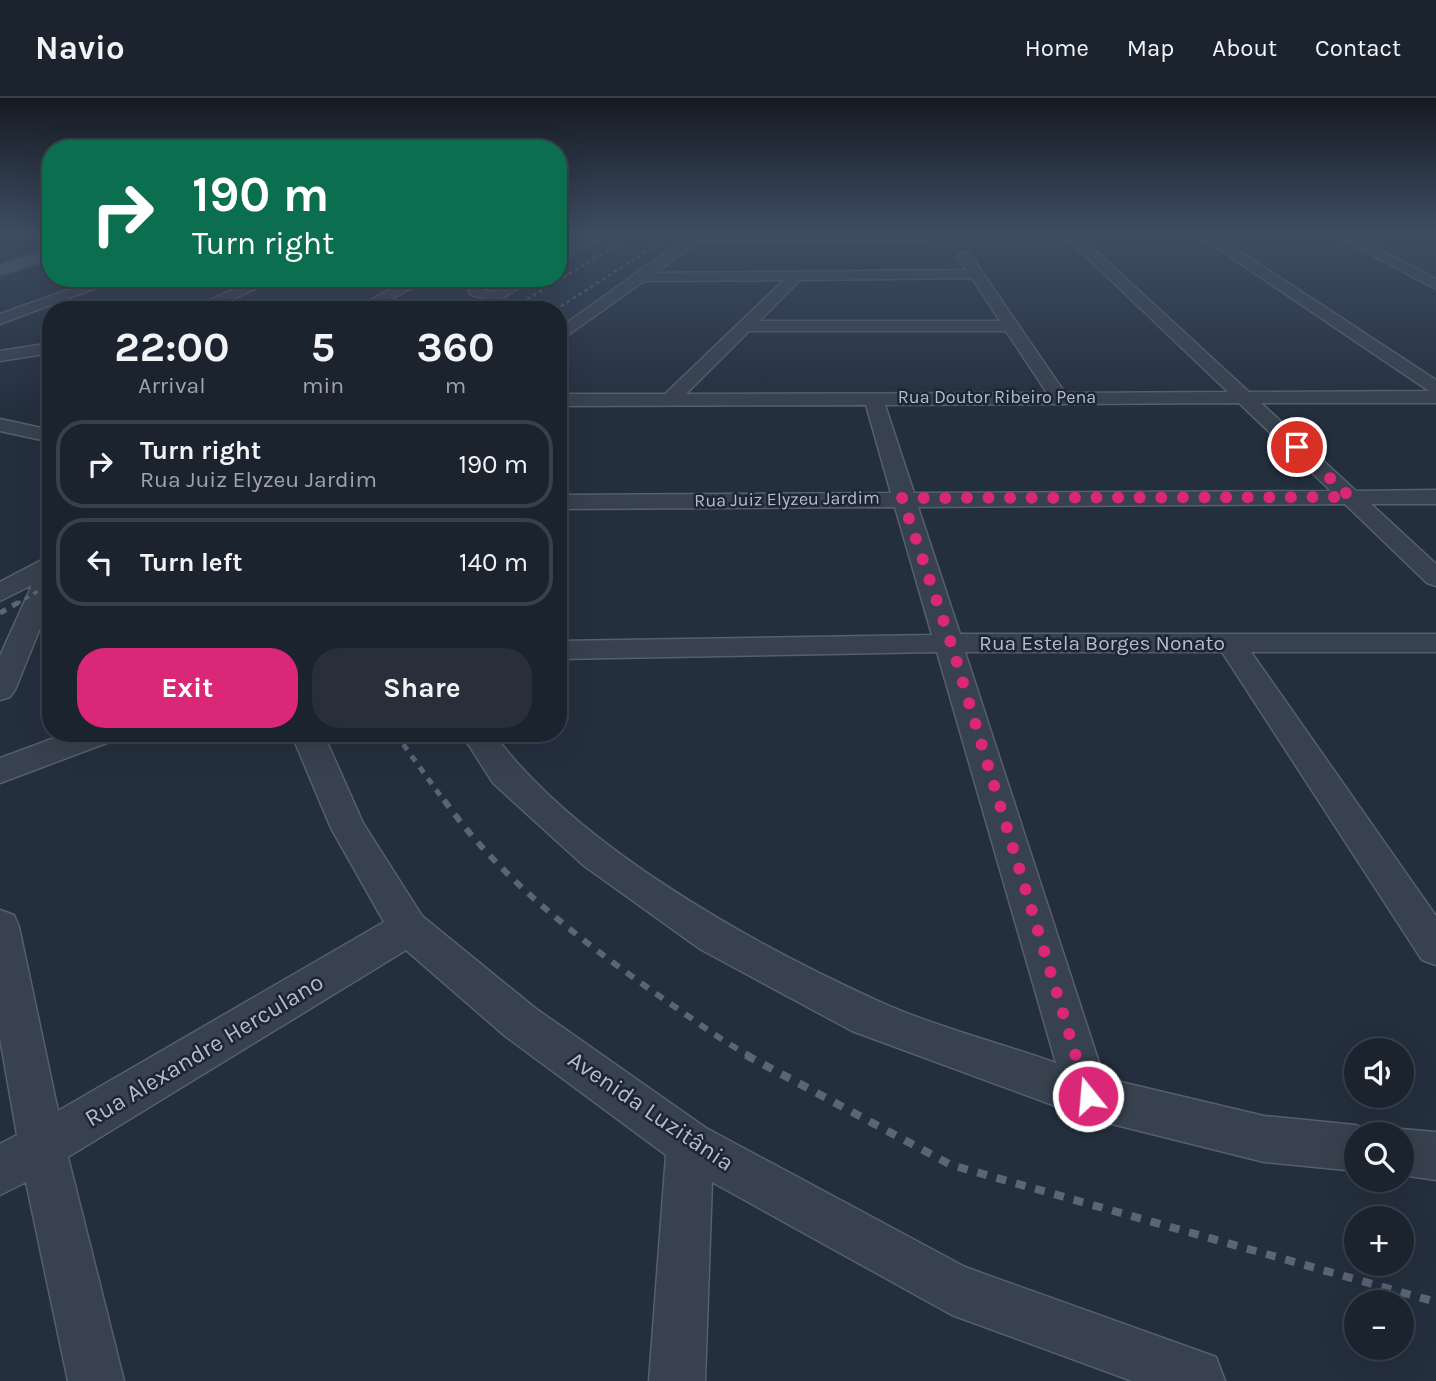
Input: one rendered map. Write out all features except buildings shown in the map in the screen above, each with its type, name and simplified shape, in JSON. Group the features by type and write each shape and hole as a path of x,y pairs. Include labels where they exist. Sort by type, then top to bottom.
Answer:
{"street":[{"path":"43,301 68,293"},
{"path":"217,301 236,293"},
{"path":"377,301 393,293"},
{"path":"480,293 496,296"},
{"path":"488,301 501,293"},
{"path":"567,330 618,293"},
{"path":"673,397 778,293"},
{"path":"989,293 1059,397"},
{"path":"1132,293 1436,578"},
{"path":"1293,293 1436,388"},
{"path":"0,319 8,312 42,301"},
{"path":"8,312 42,318"},
{"path":"744,326 1011,326"},
{"path":"0,356 42,349"},
{"name":"Rua Doutor Ribeiro Pena","path":"567,400 673,397 1436,397"},
{"path":"873,397 902,498 951,643 1088,1096"},
{"path":"0,425 42,434"},
{"name":"Rua Juiz Elyzeu Jardim","path":"567,502 1436,497"},
{"path":"0,690 23,581 42,568"},
{"name":"Rua Estela Borges Nonato","path":"567,650 951,643 1436,643"},
{"path":"1231,644 1436,948"},
{"path":"0,771 77,742"},
{"name":"Avenida Luzitânia","path":"311,742 348,828 408,928 520,1022 691,1144 952,1289 1196,1379"},
{"path":"483,742 506,774 596,855 714,937 867,1017 1088,1096 1264,1139 1344,1147"},
{"path":"0,927 42,1146 96,1381"},
{"name":"Rua Alexandre Herculano","path":"0,1171 408,928"},
{"path":"677,1381 691,1144"},
{"path":"1414,1153 1436,1156"}],"railway":[{"path":"524,301 537,293"},
{"path":"567,302 582,293"},
{"path":"16,604 42,589"},
{"path":"0,613 19,602"},
{"path":"402,742 445,802"},
{"path":"444,800 492,857 546,909 635,978 750,1056"},
{"path":"746,1055 951,1165 1436,1302"}],"route":[{"path":"1088,1096 951,643 902,498 1350,497 1297,447"}]}
